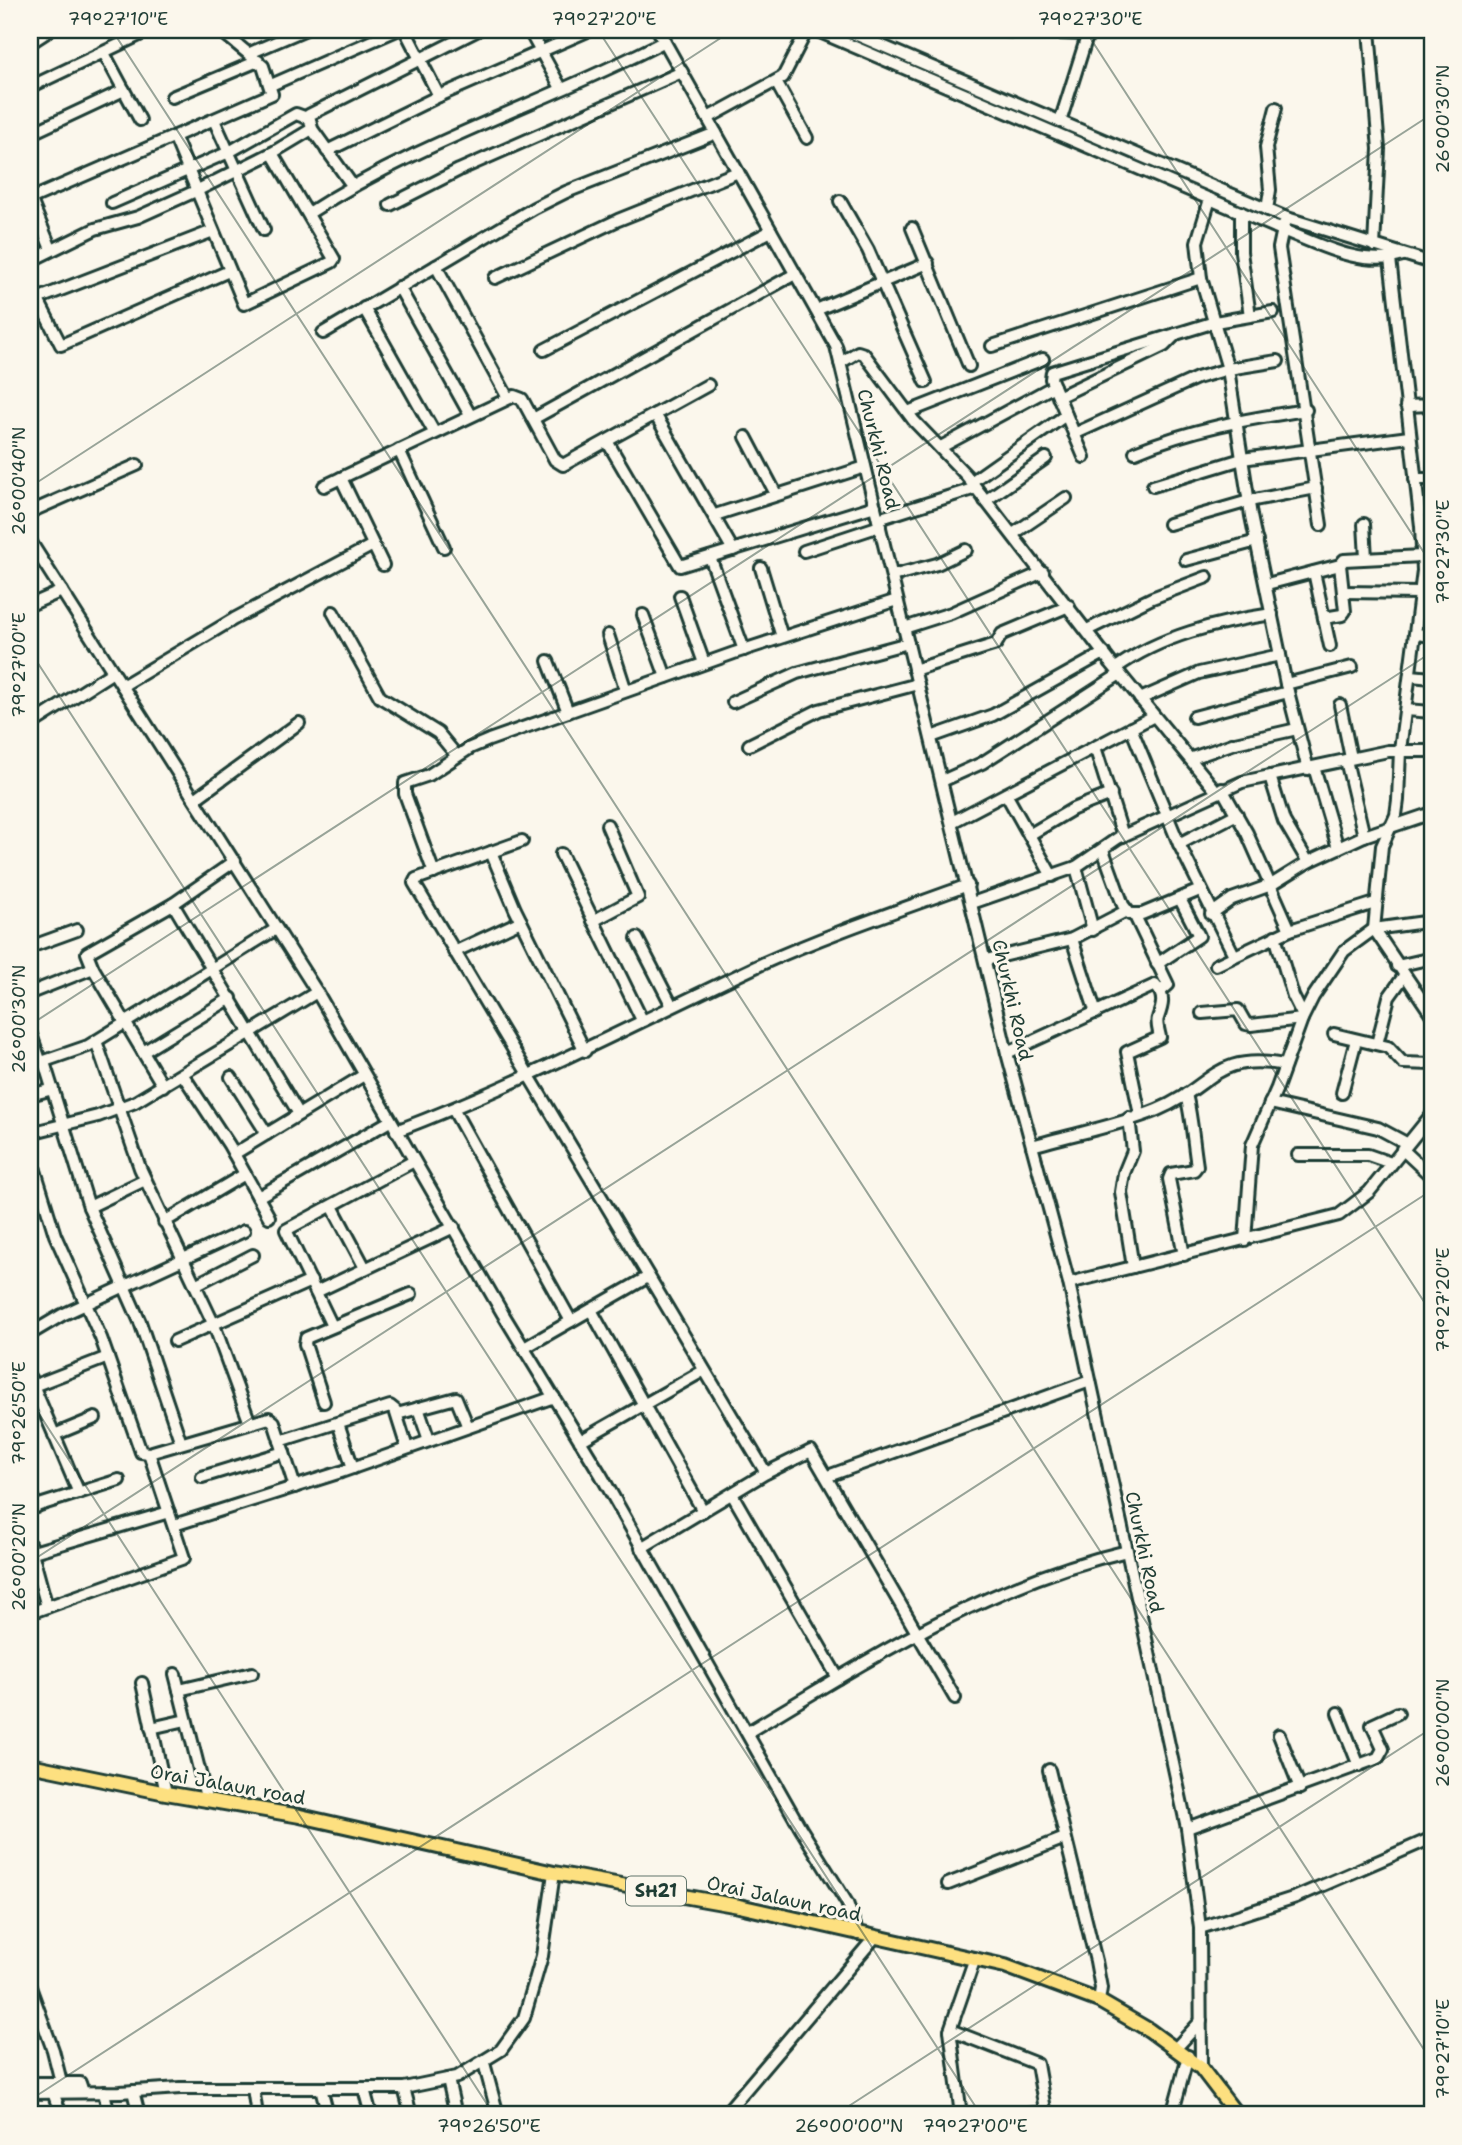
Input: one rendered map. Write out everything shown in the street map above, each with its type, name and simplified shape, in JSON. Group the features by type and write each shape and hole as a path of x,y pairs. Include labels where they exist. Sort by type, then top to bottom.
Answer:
{"main road":[{"name":"Orai Jalaun road","path":"30,1765 207,1801 300,1816 554,1873 739,1906 975,1958 1099,2001 1188,2056 1201,2068 1237,2115"}],"street":[{"path":"30,43 50,30"},
{"path":"51,249 30,198 175,138 272,94 271,85 254,57 220,30"},
{"path":"172,97 304,30"},
{"path":"271,85 397,30"},
{"path":"405,30 439,96"},
{"path":"30,261 51,249 198,190 272,153 310,123 313,112 478,30"},
{"path":"529,30 561,88"},
{"name":"Churkhi Road","path":"658,30 836,346 1007,1053 1069,1283 1187,1828 1200,1928 1201,2068"},
{"path":"708,118 776,82 789,68 807,30"},
{"path":"815,30 1210,199 1353,257 1390,259 1403,255"},
{"path":"845,30 1287,218 1432,263"},
{"path":"1369,30 1379,149 1374,246"},
{"path":"30,87 147,31"},
{"path":"327,151 439,96 583,31"},
{"path":"1004,31 1089,32 1060,122"},
{"path":"309,213 352,185 418,150 665,41"},
{"path":"104,53 140,120"},
{"path":"390,205 459,170 682,72"},
{"path":"776,82 807,138"},
{"path":"30,134 124,90"},
{"path":"1267,209 1270,190 1266,146 1276,108"},
{"path":"112,203 229,152 296,114 310,123 352,185"},
{"path":"214,120 264,230"},
{"path":"323,333 481,237 566,192 716,133"},
{"path":"175,138 242,301 247,304 332,262 333,253 272,153"},
{"path":"495,278 618,220 738,172"},
{"path":"1210,199 1197,242 1202,278 1228,369 1249,501 1287,688 1297,729 1338,848"},
{"path":"840,201 882,282 926,382"},
{"path":"1241,212 1241,252 1250,316"},
{"path":"1287,218 1279,248 1306,410 1321,525"},
{"path":"912,228 969,366"},
{"path":"213,231 32,290 56,339 61,345 66,345 229,271"},
{"path":"544,349 771,231"},
{"path":"1390,259 1409,437 1427,536 1425,597 1400,750 1398,800 1382,846 1374,929 1404,976 1427,996 1432,1015"},
{"path":"816,310 928,263"},
{"path":"436,266 508,398"},
{"path":"533,419 795,274"},
{"path":"992,346 1202,278"},
{"path":"399,287 470,415"},
{"path":"365,308 434,432"},
{"path":"1084,457 1049,374 1215,322 1273,312"},
{"path":"1058,397 1164,346 1176,334"},
{"path":"840,363 858,352 864,354 908,412 974,485 1140,699 1219,790 1237,814 1290,930"},
{"path":"908,412 1043,359"},
{"path":"1074,434 1176,387 1228,369 1279,361"},
{"path":"324,486 470,415 508,398 519,396 558,464 569,463 708,384"},
{"path":"941,447 1054,386"},
{"path":"1406,406 1432,405"},
{"path":"1135,452 1186,433 1236,420 1306,410"},
{"path":"655,414 733,550"},
{"path":"804,551 974,485 1066,415"},
{"path":"746,437 776,494"},
{"path":"1153,486 1242,459 1409,437"},
{"path":"607,442 680,566 875,506"},
{"path":"399,450 444,547"},
{"path":"985,501 1046,458"},
{"path":"30,512 137,465"},
{"path":"715,515 865,467"},
{"path":"341,478 383,565"},
{"path":"1415,479 1432,479"},
{"path":"1169,523 1249,501 1316,488"},
{"path":"1013,534 1066,498"},
{"path":"1364,524 1366,558"},
{"path":"30,541 33,554 62,591 317,992 841,1893 858,1934"},
{"path":"1186,560 1257,541"},
{"path":"122,686 234,619 373,545"},
{"path":"892,576 937,564 966,550"},
{"path":"710,557 744,649"},
{"path":"1324,618 1344,613 1340,565 1343,560 1366,558 1426,564"},
{"path":"1266,584 1340,565"},
{"path":"761,568 782,637"},
{"path":"904,628 961,609 1043,572"},
{"path":"1314,572 1330,646"},
{"path":"1087,630 1122,611 1208,577"},
{"path":"30,605 62,591"},
{"path":"1343,592 1425,597"},
{"path":"680,596 704,663"},
{"path":"434,873 403,788 405,783 429,775 470,748 744,649 897,600"},
{"path":"914,670 996,644 1002,634 1069,606"},
{"path":"333,612 380,697 438,733 457,756"},
{"path":"942,781 982,763 1118,671 1144,650 1228,622 1272,614"},
{"path":"643,615 666,677"},
{"path":"1417,634 1432,636"},
{"path":"608,635 626,691"},
{"path":"733,702 797,673 908,643"},
{"path":"931,737 993,715 1104,653"},
{"path":"1140,699 1199,673 1280,654"},
{"path":"548,661 568,712"},
{"path":"1194,717 1352,667"},
{"path":"30,725 113,672"},
{"path":"1411,676 1432,678"},
{"path":"749,746 819,710 918,684"},
{"path":"1340,705 1364,836"},
{"path":"1406,710 1432,712"},
{"path":"952,822 1154,716"},
{"path":"195,799 299,723"},
{"path":"1131,728 1179,844 1213,918 1234,955"},
{"path":"1192,758 1235,743 1297,729"},
{"path":"1096,747 1123,836"},
{"path":"972,903 1076,867 1123,836 1168,817 1219,790 1348,759 1400,750 1432,751"},
{"path":"1270,776 1284,821 1308,862"},
{"path":"1006,794 1052,876"},
{"path":"1029,835 1073,809 1111,794"},
{"path":"1157,964 1197,939 1199,931 1244,893 1271,885 1308,862 1364,836 1432,813"},
{"path":"1179,844 1237,814"},
{"path":"593,921 638,897 607,825"},
{"path":"522,841 415,879 414,883 531,1074 703,1371 766,1473"},
{"path":"1102,850 1130,913 1168,985 1161,991"},
{"path":"491,852 521,921 585,1051"},
{"path":"561,853 642,1020"},
{"path":"163,1086 93,968 87,953 173,904 235,861"},
{"path":"1076,867 1093,930"},
{"path":"258,1197 393,1126 453,1109 585,1051 672,1006 845,930 968,885"},
{"path":"986,960 1072,939 1130,913 1180,899 1200,890"},
{"path":"1180,899 1199,931"},
{"path":"1216,965 1290,930 1375,903"},
{"path":"173,904 299,1114"},
{"path":"454,952 521,921"},
{"path":"1245,1240 1252,1145 1302,1017 1344,951 1374,929 1432,921"},
{"path":"38,1063 96,1041 127,1024 276,929"},
{"path":"30,947 78,930"},
{"path":"1275,936 1302,1017"},
{"path":"637,938 672,1006"},
{"path":"1072,939 1096,1013"},
{"path":"1397,966 1432,958"},
{"path":"30,993 93,968"},
{"path":"1377,1044 1389,997 1404,976"},
{"path":"1007,1053 1152,985 1161,991 1163,1009 1157,1019 1160,1037 1127,1052 1135,1116 1133,1151 1124,1173 1121,1192 1133,1267"},
{"path":"30,1133 118,1109 183,1075 317,992"},
{"path":"143,1052 231,998"},
{"path":"1202,1013 1238,1010 1246,1024 1251,1025 1302,1017"},
{"path":"30,1032 38,1063 53,1089 89,1207 126,1287 181,1443"},
{"path":"1334,1034 1394,1050 1403,1063 1432,1064"},
{"path":"1342,1093 1356,1040"},
{"path":"96,1041 145,1181 214,1325 250,1423"},
{"path":"1032,1146 1156,1110 1186,1094 1229,1065 1265,1061 1285,1065"},
{"path":"183,1075 234,1154 269,1217"},
{"path":"234,1154 364,1075"},
{"path":"231,1077 267,1134"},
{"path":"30,1095 53,1089"},
{"path":"1184,1255 1169,1179 1171,1174 1194,1170 1197,1166 1192,1138 1195,1128 1186,1094"},
{"path":"1270,1103 1378,1128 1404,1146 1432,1175"},
{"path":"453,1109 571,1321"},
{"path":"1069,1283 1339,1215 1368,1192 1432,1114"},
{"path":"30,1154 55,1235 108,1357 138,1448 149,1453 272,1419 295,1487"},
{"path":"1298,1155 1367,1156 1391,1163"},
{"path":"331,1326 286,1230 414,1161"},
{"path":"164,1222 245,1174"},
{"path":"89,1207 145,1181"},
{"path":"332,1206 365,1268"},
{"path":"175,1341 365,1268 454,1227"},
{"path":"30,1320 32,1333 87,1304 244,1231"},
{"path":"195,1284 253,1255"},
{"path":"524,1348 648,1276"},
{"path":"324,1402 305,1340 331,1326 411,1294"},
{"path":"590,1310 703,1511"},
{"path":"79,1493 31,1382 108,1357"},
{"path":"580,1441 703,1371"},
{"path":"828,1476 1090,1381"},
{"path":"174,1525 353,1468 554,1397"},
{"path":"397,1414 456,1398 468,1427"},
{"path":"202,1477 388,1406 393,1407 397,1414 407,1448"},
{"path":"418,1408 429,1440"},
{"path":"54,1435 95,1418"},
{"path":"338,1423 353,1468"},
{"path":"641,1548 766,1473 811,1451 955,1698"},
{"path":"30,1613 181,1560 184,1551 149,1453"},
{"path":"30,1492 33,1508 118,1480"},
{"path":"732,1494 838,1678"},
{"path":"47,1606 31,1550 169,1512"},
{"path":"748,1732 918,1633 1011,1586 1050,1572 1127,1551"},
{"path":"178,1690 252,1672"},
{"path":"175,1674 207,1801"},
{"path":"142,1683 166,1793"},
{"path":"1338,1713 1359,1766"},
{"path":"1187,1828 1359,1766 1383,1753 1372,1725 1398,1713"},
{"path":"151,1728 186,1720"},
{"path":"1279,1735 1300,1788"},
{"path":"1049,1770 1096,1961 1101,1988 1099,2001"},
{"path":"948,1884 1065,1838"},
{"path":"1200,1928 1296,1897 1432,1838"},
{"path":"30,2083 104,2092 404,2088 448,2079 484,2063 501,2050 524,2018 542,1956 554,1873"},
{"path":"724,2115 875,1937"},
{"path":"961,2115 950,2030 975,1958"},
{"path":"30,1987 53,2050 61,2115"},
{"path":"1176,2048 1200,2021"},
{"path":"950,2030 1037,2064 1046,2113 1017,2115"},
{"path":"1172,2115 1188,2056"},
{"path":"484,2063 498,2115"},
{"path":"448,2079 456,2115"},
{"path":"30,2093 57,2087"},
{"path":"253,2088 257,2115"},
{"path":"321,2088 328,2115"},
{"path":"404,2088 411,2115"},
{"path":"364,2089 371,2115"},
{"path":"133,2091 139,2115"},
{"path":"104,2092 109,2115"}]}
